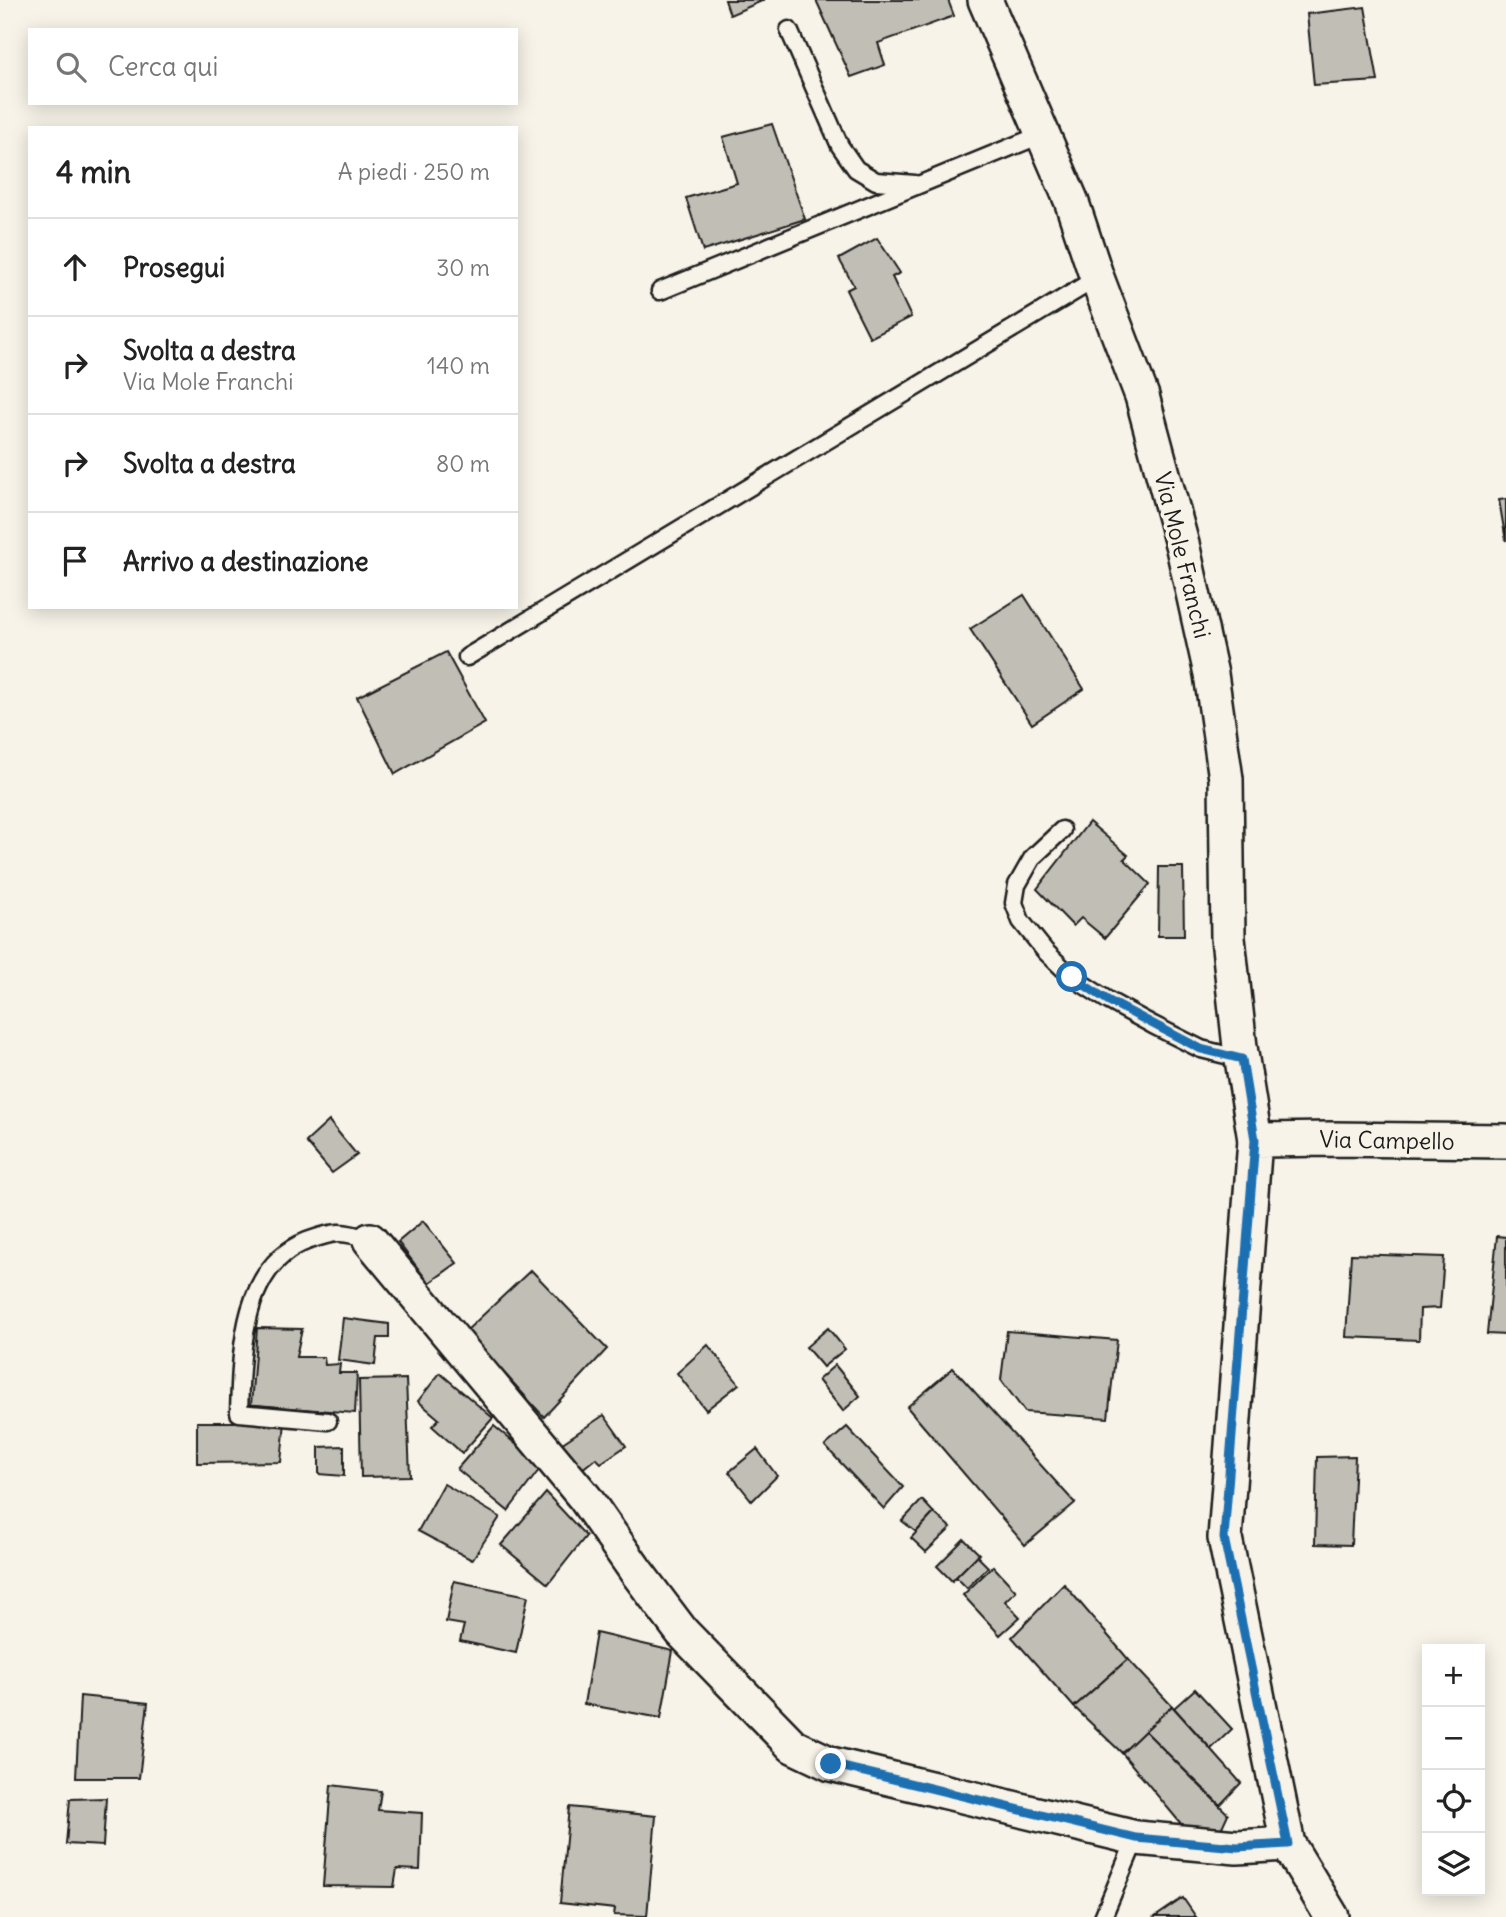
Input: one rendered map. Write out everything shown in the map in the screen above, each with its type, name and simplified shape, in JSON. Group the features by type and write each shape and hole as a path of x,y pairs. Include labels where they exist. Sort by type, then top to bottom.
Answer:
{"street":[{"name":"Via Mole Franchi","path":"985,0 1071,200 1097,278 1142,396 1183,548 1211,674 1226,779 1228,938 1242,1059 1261,1140 1224,1538 1288,1844 1332,1917"},
{"name":"Via Campello","path":"1261,1140 1506,1141"},
{"path":"370,1240 585,1498 682,1632 793,1746 831,1764 1136,1838 1237,1847 1288,1844"}],"lane":[{"path":"789,30 840,146 856,169 876,181 921,184"},
{"path":"660,291 1043,135"},
{"path":"467,657 1097,278"},
{"path":"1062,831 1033,857 1017,885 1014,903 1029,931 1072,977 1109,1001 1201,1049 1242,1059"},
{"path":"328,1421 239,1413 240,1371 247,1322 255,1295 280,1257 301,1244 327,1234 350,1233 370,1240"},
{"path":"1103,1917 1136,1838"}],"building":[{"path":"725,0 764,0 730,15"},
{"path":"816,0 948,0 954,16 878,43 885,65 851,77"},
{"path":"1365,7 1378,81 1314,85 1307,14"},
{"path":"772,124 805,219 703,251 686,198 737,183 723,137"},
{"path":"877,238 900,273 892,277 911,317 870,338 846,290 854,286 839,259"},
{"path":"1506,499 1506,541 1499,500"},
{"path":"1024,595 1084,689 1032,724 970,629"},
{"path":"446,652 485,723 395,774 357,697"},
{"path":"1089,822 1128,855 1124,859 1150,884 1105,938 1081,918 1073,926 1037,889"},
{"path":"1159,867 1183,867 1184,936 1158,936"},
{"path":"329,1121 357,1155 332,1173 306,1142"},
{"path":"423,1221 457,1263 429,1283 398,1242"},
{"path":"1497,1236 1506,1237 1506,1335 1487,1334"},
{"path":"1351,1254 1444,1257 1440,1308 1420,1309 1419,1340 1346,1337"},
{"path":"531,1270 607,1349 544,1417 466,1331"},
{"path":"343,1318 389,1324 389,1338 378,1338 375,1365 338,1360"},
{"path":"257,1328 302,1329 296,1357 324,1357 325,1365 340,1364 339,1373 357,1373 355,1413 251,1405"},
{"path":"828,1328 845,1349 823,1367 806,1347"},
{"path":"1007,1331 1117,1340 1108,1418 1025,1412 1001,1380"},
{"path":"708,1345 739,1384 706,1410 677,1373"},
{"path":"835,1365 860,1396 843,1411 818,1380"},
{"path":"953,1368 1075,1503 1025,1545 907,1407"},
{"path":"440,1373 493,1418 462,1453 432,1426 439,1419 418,1401"},
{"path":"406,1379 410,1476 361,1477 359,1380"},
{"path":"604,1415 626,1446 601,1463 596,1458 576,1474 555,1448"},
{"path":"197,1422 285,1422 281,1462 197,1463"},
{"path":"494,1426 542,1466 508,1511 457,1469"},
{"path":"847,1427 903,1487 884,1509 825,1446"},
{"path":"344,1446 344,1476 319,1474 319,1447"},
{"path":"757,1449 777,1476 752,1501 729,1472"},
{"path":"1355,1456 1351,1545 1315,1544 1317,1457"},
{"path":"444,1484 500,1517 472,1560 418,1531"},
{"path":"546,1493 586,1536 548,1584 501,1545"},
{"path":"922,1500 934,1513 916,1532 902,1521"},
{"path":"934,1513 951,1528 926,1552 911,1538"},
{"path":"964,1539 979,1554 952,1581 937,1566"},
{"path":"977,1556 988,1567 967,1588 956,1577"},
{"path":"993,1566 1016,1591 1005,1601 1020,1617 1000,1635 963,1595"},
{"path":"454,1581 528,1596 516,1653 460,1641 464,1625 446,1622"},
{"path":"1064,1584 1128,1659 1074,1707 1012,1637"},
{"path":"596,1633 673,1651 661,1718 584,1704"},
{"path":"1128,1659 1172,1706 1122,1753 1074,1707"},
{"path":"1195,1689 1232,1729 1211,1749 1174,1708"},
{"path":"80,1696 148,1703 139,1778 76,1778"},
{"path":"1172,1706 1241,1783 1220,1805 1145,1731"},
{"path":"1145,1731 1228,1814 1218,1836 1187,1831 1122,1753"},
{"path":"331,1785 381,1791 378,1810 422,1813 420,1870 397,1869 394,1887 323,1886"},
{"path":"106,1798 103,1846 66,1844 70,1799"},
{"path":"569,1807 656,1816 647,1916 614,1915 615,1909 560,1903"},
{"path":"1183,1898 1196,1917 1155,1917"}],"route":[{"path":"831,1764 1136,1838 1237,1847 1288,1844 1224,1538 1255,1140 1242,1059 1201,1049 1109,1001 1072,977"}]}
